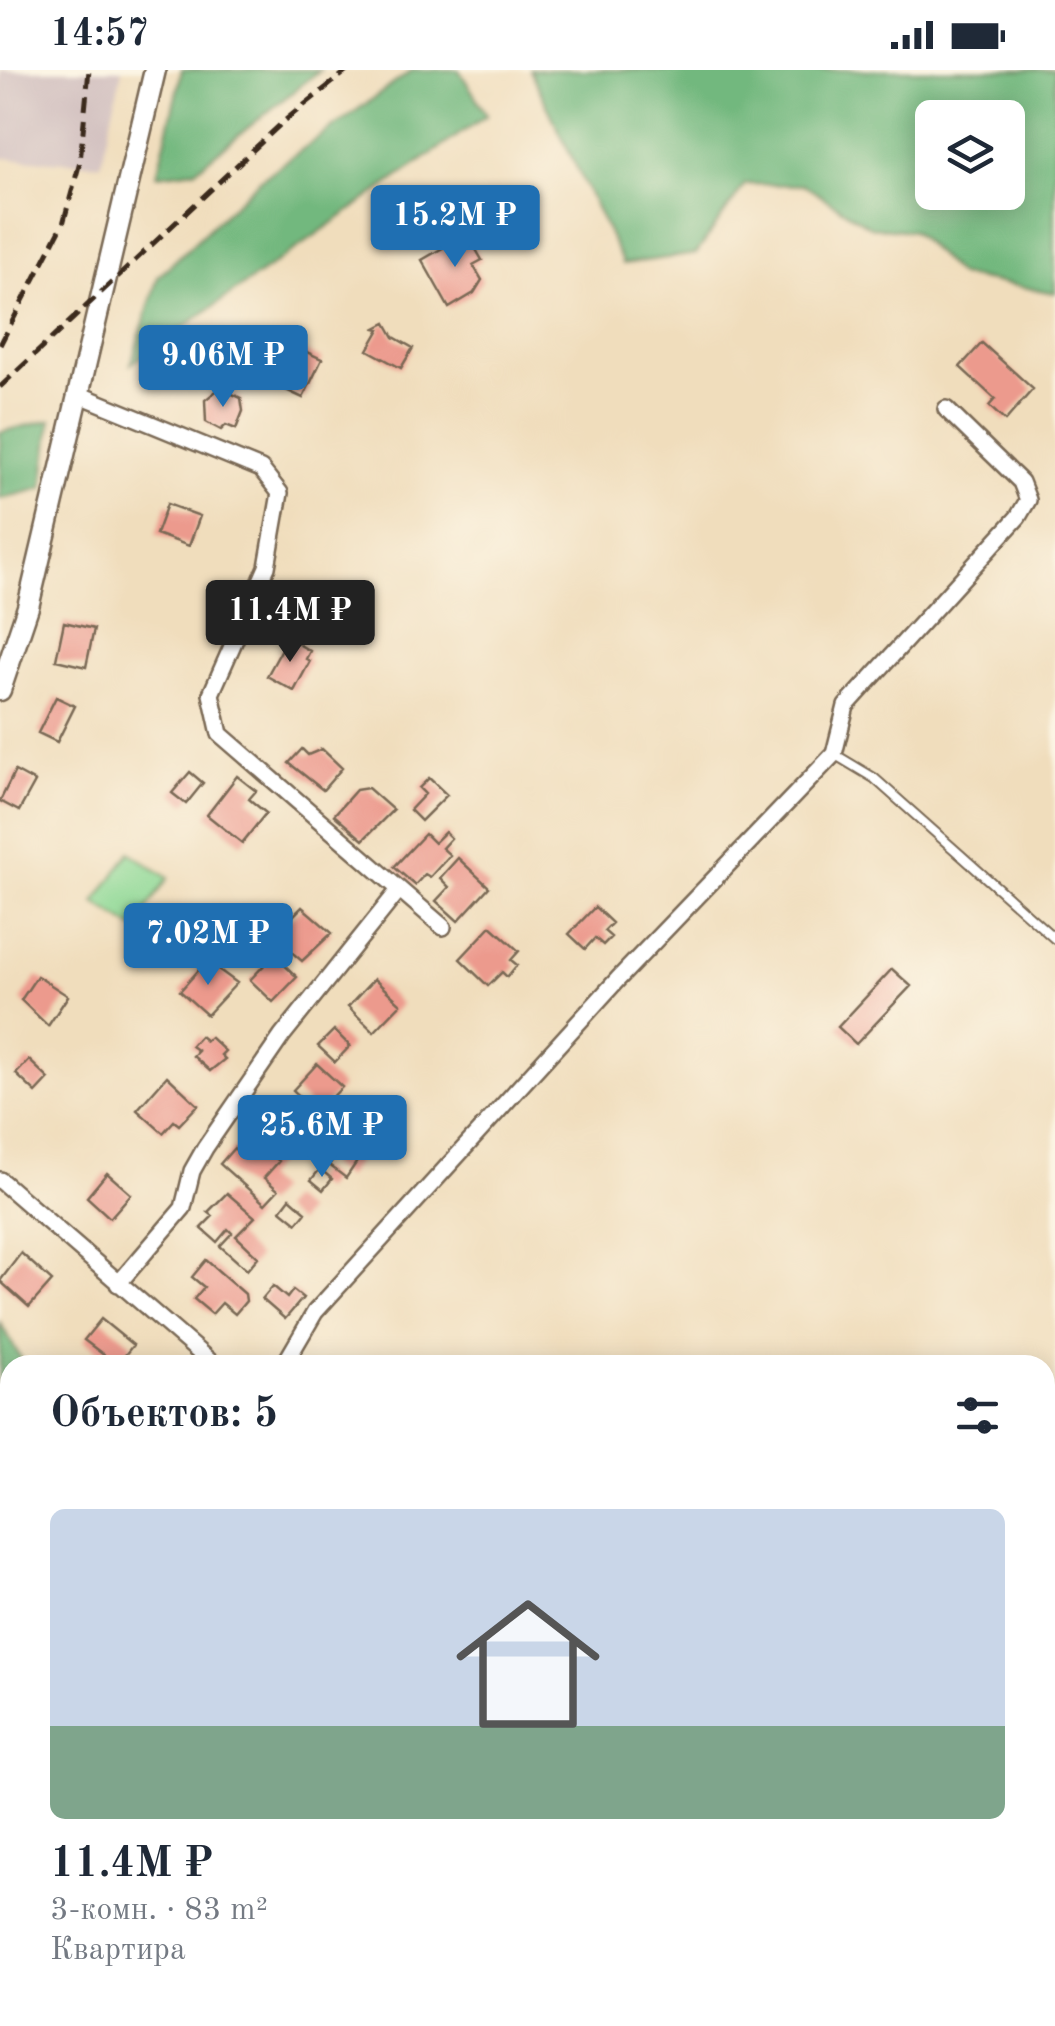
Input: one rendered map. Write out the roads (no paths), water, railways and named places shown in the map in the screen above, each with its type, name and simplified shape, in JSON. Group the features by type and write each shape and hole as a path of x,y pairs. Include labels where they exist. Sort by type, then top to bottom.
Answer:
{"street":[{"path":"0,690 28,607 155,70"},
{"path":"78,394 262,469 280,493 267,567 210,694 220,734 443,927"},
{"path":"290,1355 315,1312 618,980 834,754 846,706 1018,517 1028,500 1021,482 946,410"},
{"path":"118,1284 183,1208 192,1171 205,1148 282,1036 399,890"},
{"path":"0,1180 200,1355"}],"lane":[{"path":"834,754 874,778 1055,939"}],"railway":[{"path":"0,345 63,224 80,162 89,70"},
{"path":"0,387 283,122 348,70"}]}
